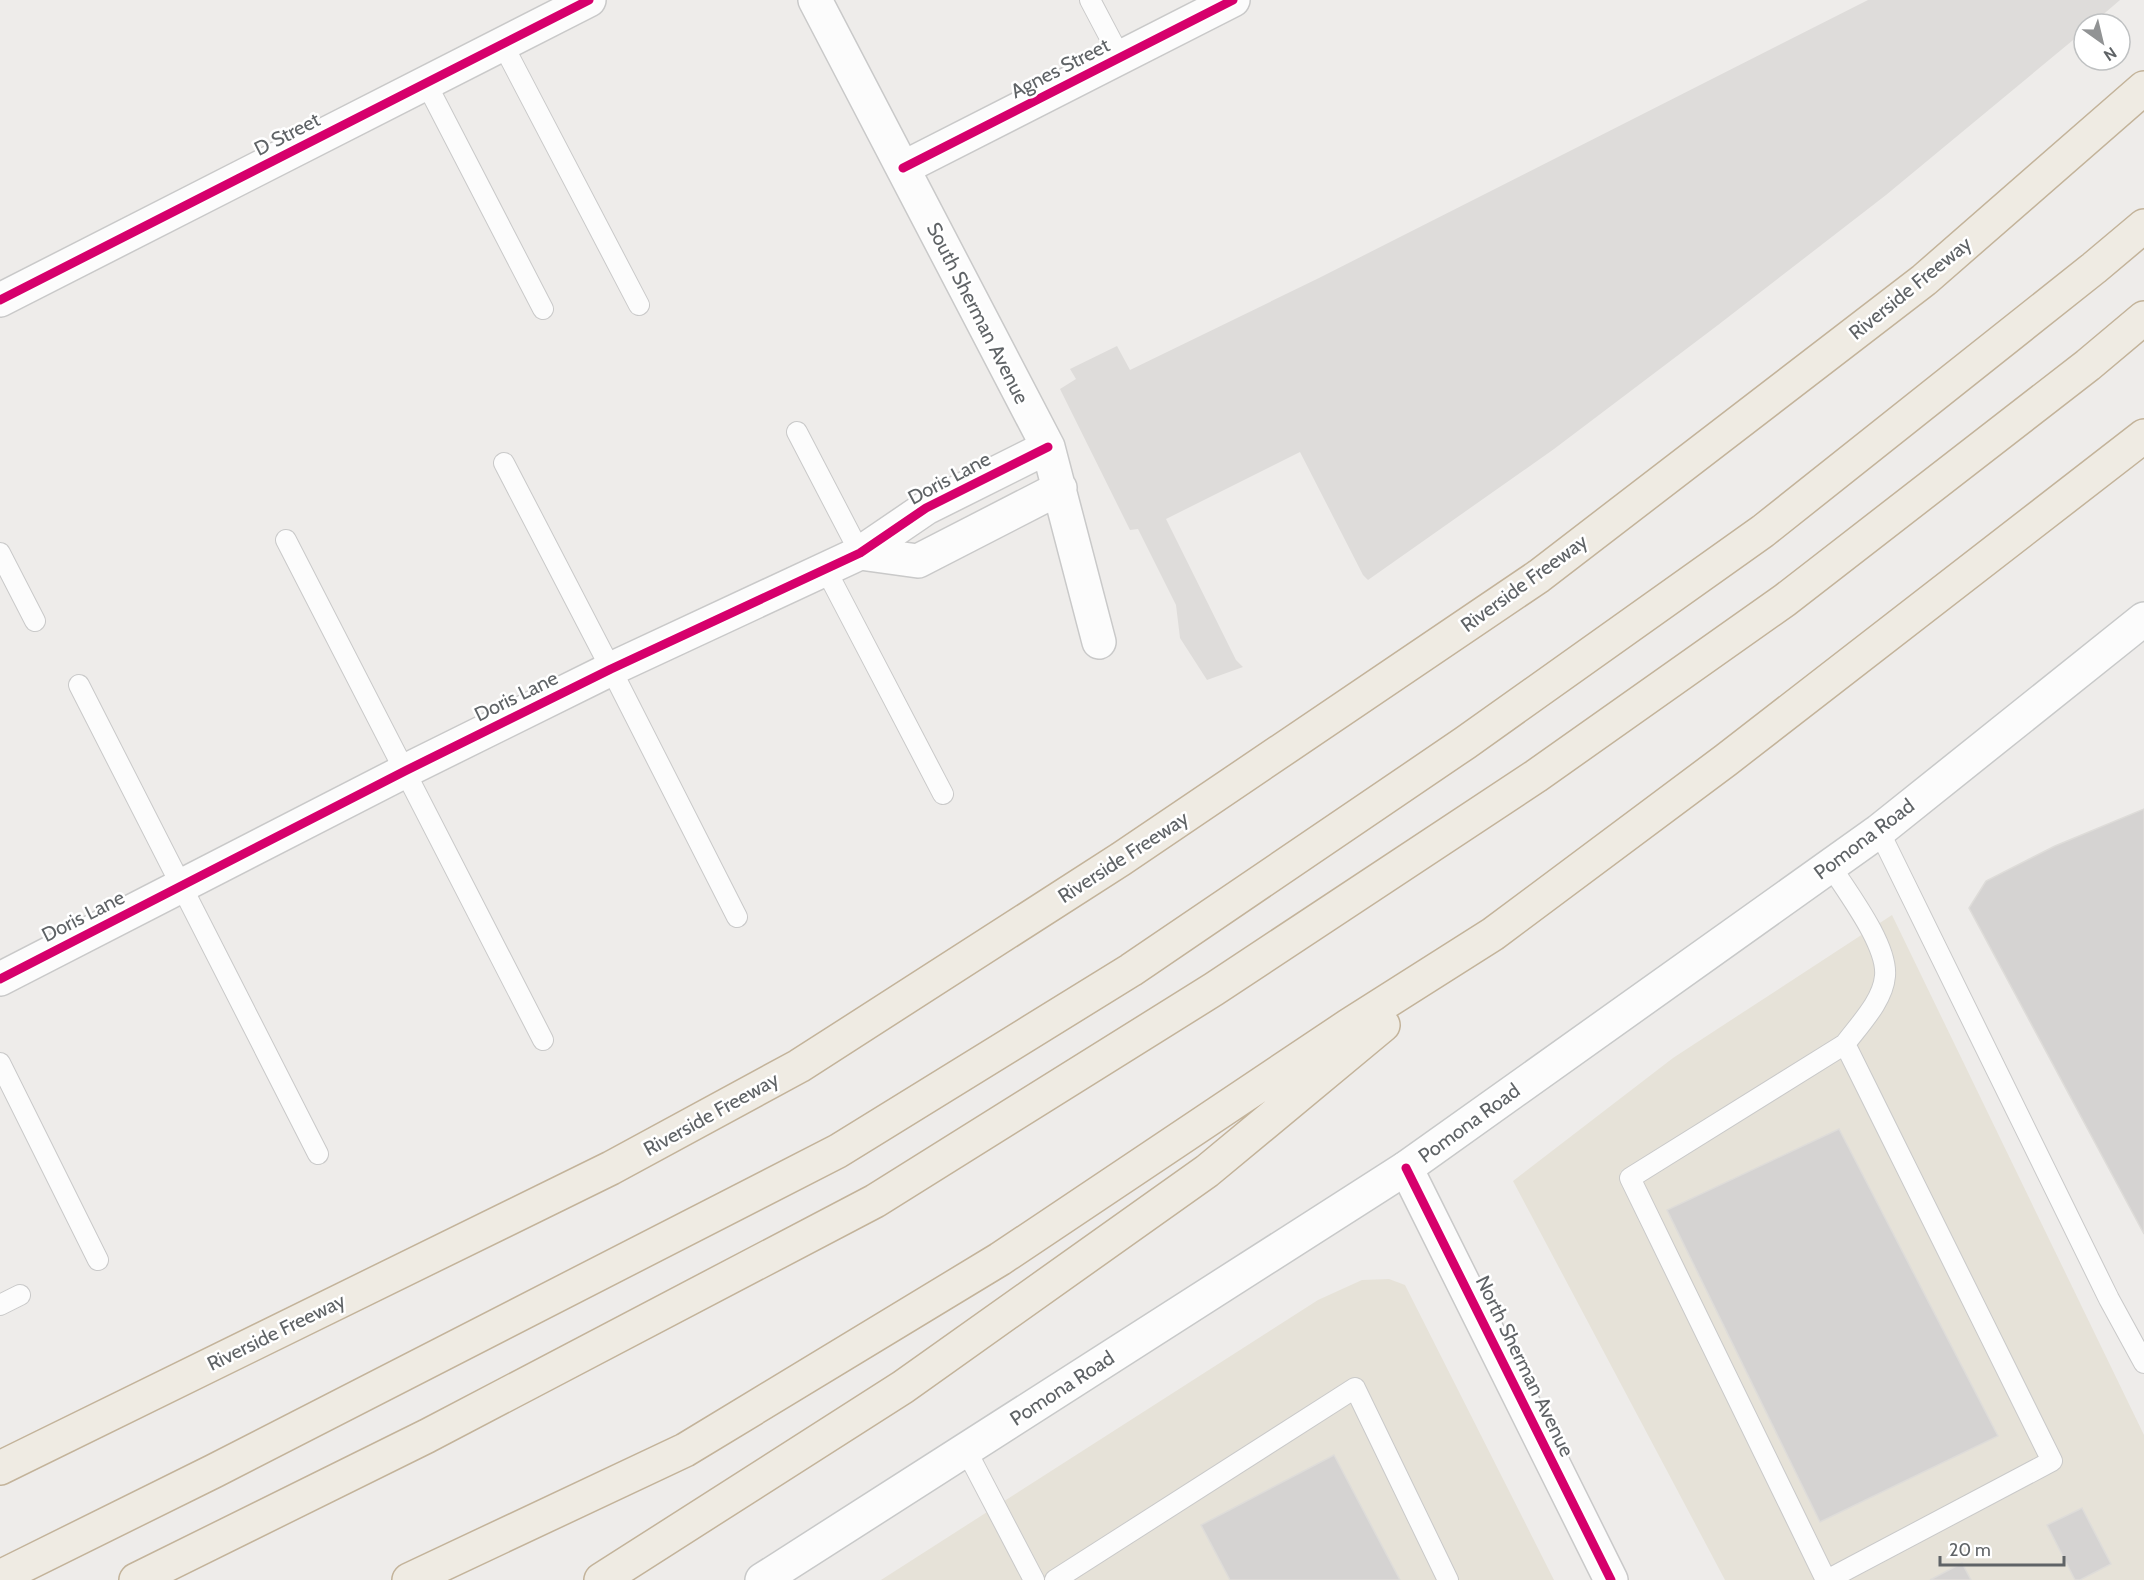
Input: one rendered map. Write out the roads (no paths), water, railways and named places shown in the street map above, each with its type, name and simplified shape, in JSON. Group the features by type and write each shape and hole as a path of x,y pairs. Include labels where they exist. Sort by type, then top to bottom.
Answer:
{"highway":[{"name":"Riverside Freeway","path":"0,1468 611,1168 799,1066 1121,859 1539,576 1924,280 2144,88"},
{"path":"0,1577 225,1466 838,1151 1131,970 1466,743 1763,531 2144,226"},
{"path":"136,1580 427,1436 875,1201 1204,996 1536,776 1785,600 2088,365 2144,318"},
{"path":"601,1580 903,1387 1206,1171 1493,934 1726,760 2144,436"},
{"path":"410,1580 685,1450 1000,1259 1348,1026 1493,934"}],"street":[{"name":"D Street","path":"0,300 589,0"},
{"name":"South Sherman Avenue","path":"815,0 1048,447 1099,642"},
{"name":"Agnes Street","path":"903,168 1233,0"},
{"name":"Doris Lane","path":"0,979 405,771 611,669 860,553 926,508 1048,447"},
{"path":"860,553 918,561 1060,488"},
{"name":"Pomona Road","path":"762,1580 1406,1168 1878,831 2144,619"},
{"name":"North Sherman Avenue","path":"1406,1168 1611,1580"}],"lane":[{"path":"1090,0 1120,57"},
{"path":"503,45 639,305"},
{"path":"426,83 543,309"},
{"path":"797,432 860,553"},
{"path":"504,463 737,917"},
{"path":"286,540 543,1040"},
{"path":"0,553 34,621"},
{"path":"826,570 943,794"},
{"path":"79,686 318,1154"},
{"path":"1878,831 2109,1299 2144,1363"},
{"path":"1830,865 1878,941 1885,976 1875,1004 1845,1044 1630,1178 1826,1580 2052,1461 1845,1044"},
{"path":"0,1063 98,1260"},
{"path":"0,1305 20,1295"},
{"path":"1055,1580 1355,1388 1448,1580"},
{"path":"966,1449 1034,1580"}]}
